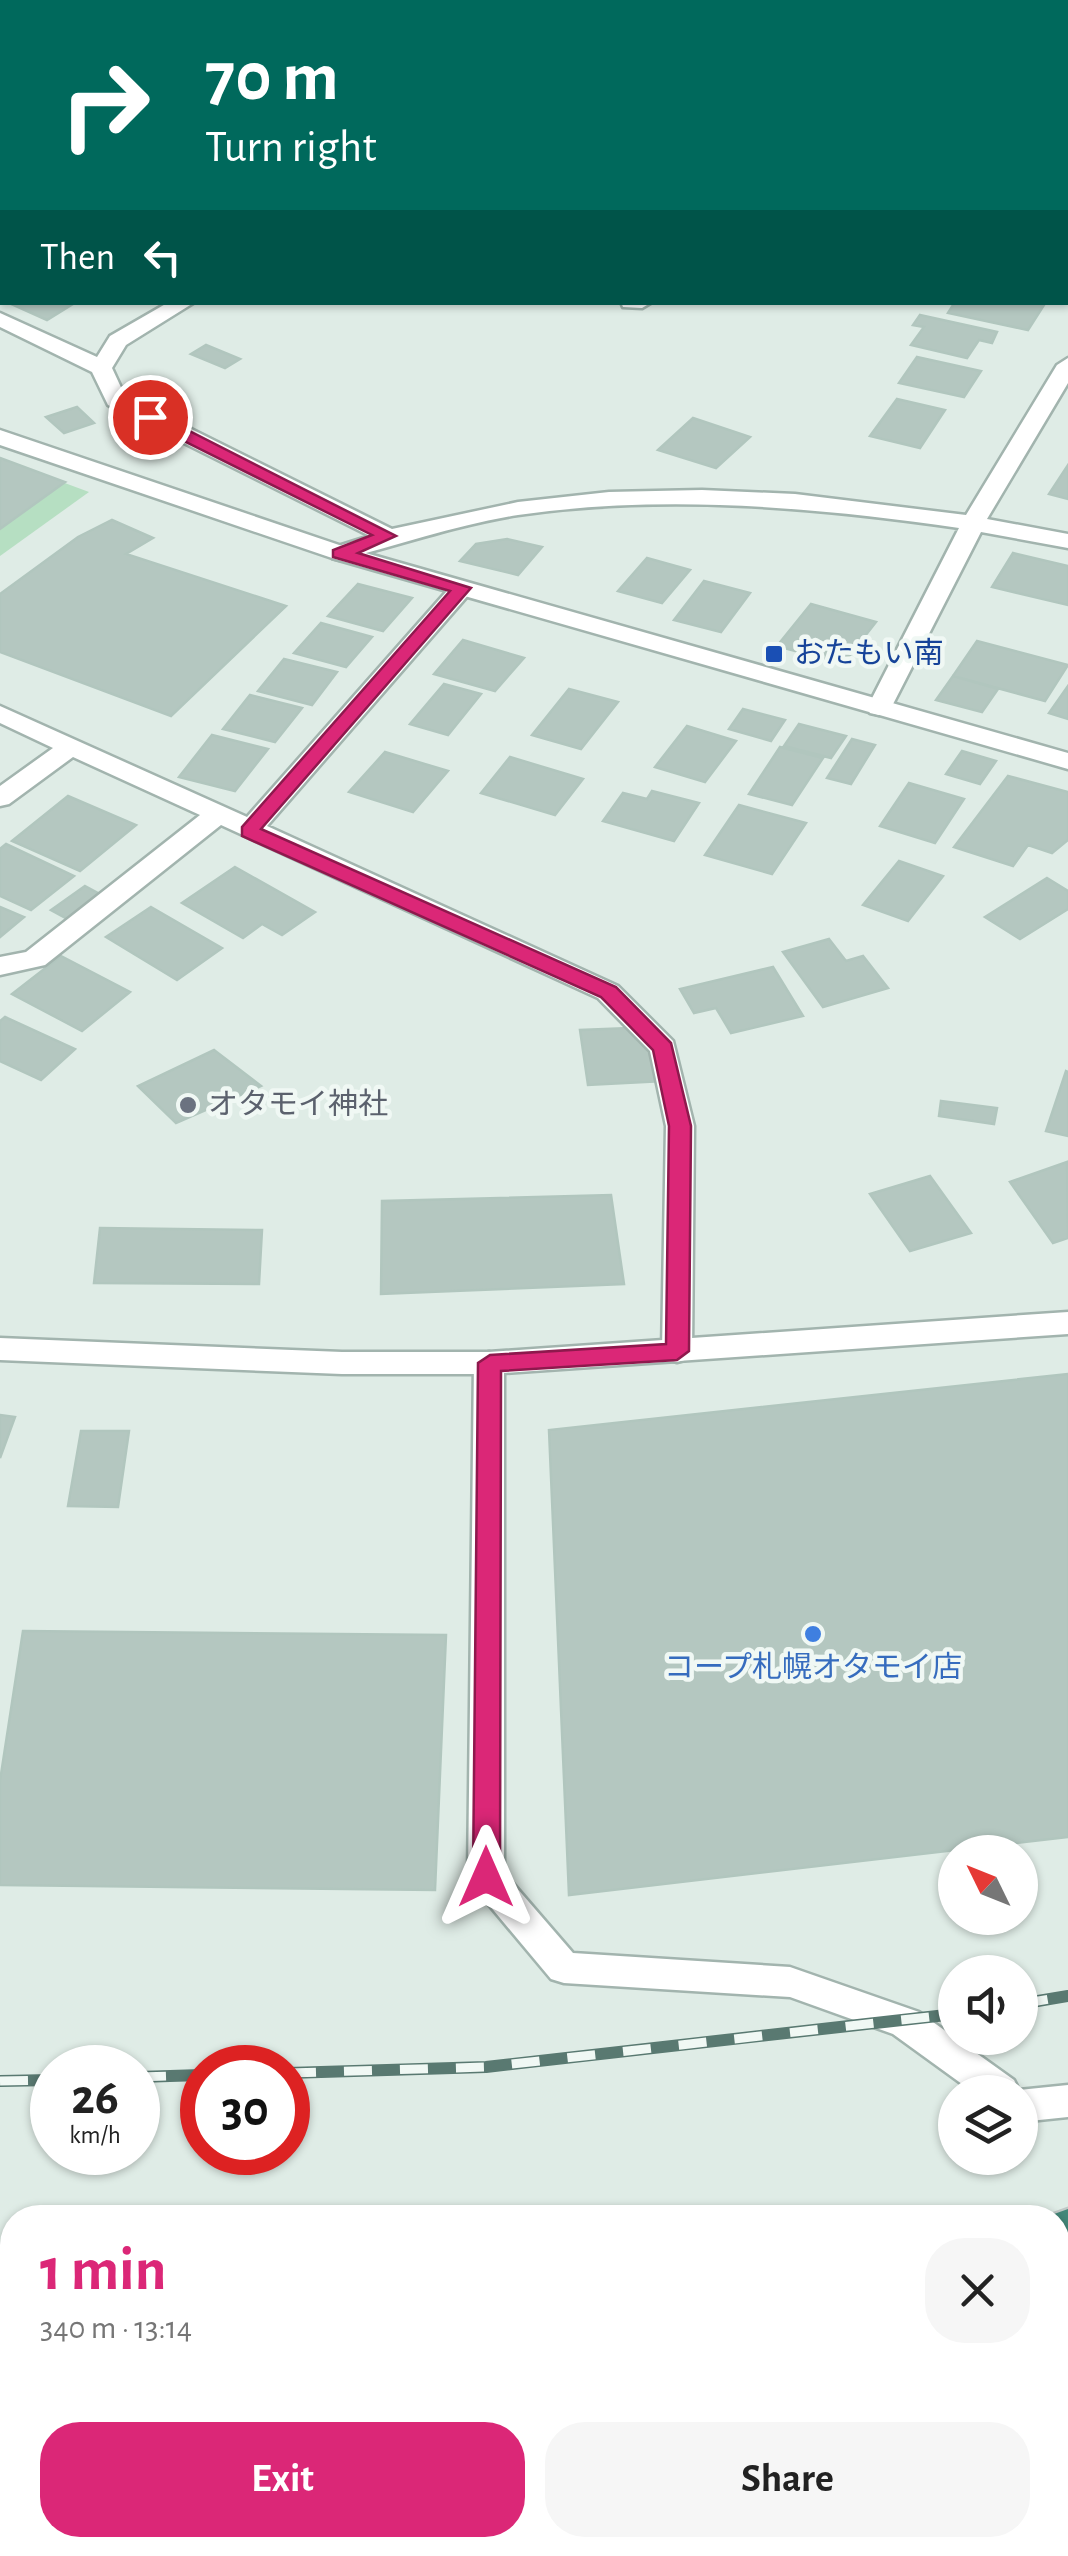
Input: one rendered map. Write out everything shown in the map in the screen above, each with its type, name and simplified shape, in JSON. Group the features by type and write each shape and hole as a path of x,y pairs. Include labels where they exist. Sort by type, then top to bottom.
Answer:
{"street":[{"path":"101,368 118,341 180,305"},
{"path":"0,318 101,368 116,400 387,536"},
{"path":"879,708 974,522 1068,366"},
{"path":"0,437 340,554 1068,761"},
{"path":"340,554 387,536 490,514 688,496 771,500 974,522 1068,541"},
{"path":"249,831 462,588"},
{"path":"0,714 608,992 663,1048 680,1126 677,1351"},
{"path":"0,798 70,747"},
{"path":"0,966 35,959 216,816"},
{"path":"0,1349 342,1362 490,1363 1068,1324"},
{"path":"490,1363 486,1877 564,1968 790,1982 906,2022 978,2075"},
{"path":"1038,2104 1068,2101"}],"green space":[{"path":"0,459 89,492 0,556"}],"building":[{"path":"14,305 71,305 47,320"},
{"path":"953,305 1044,305 1028,330 948,313"},
{"path":"920,315 997,332 992,343 979,340 967,358 911,345 924,327 913,325"},
{"path":"206,345 240,359 225,368 191,354"},
{"path":"917,357 981,371 964,397 899,383"},
{"path":"897,399 945,410 920,448 870,436"},
{"path":"77,407 94,423 64,433 46,417"},
{"path":"693,418 750,437 716,468 658,450"},
{"path":"0,458 65,482 0,529"},
{"path":"1068,465 1068,499 1049,494"},
{"path":"112,520 153,538 126,554 286,606 171,716 0,652 0,594 78,537"},
{"path":"507,539 542,547 518,575 460,561 476,544"},
{"path":"1013,553 1068,566 1068,605 992,587"},
{"path":"647,558 690,570 662,603 618,591"},
{"path":"704,581 750,593 721,632 674,620"},
{"path":"358,584 412,598 383,631 328,616"},
{"path":"811,604 876,622 843,664 777,646"},
{"path":"321,623 372,637 346,667 294,653"},
{"path":"463,640 524,658 495,691 434,674"},
{"path":"977,641 1068,665 1045,701 953,676"},
{"path":"284,659 337,672 312,705 258,691"},
{"path":"953,676 998,689 982,712 936,700"},
{"path":"444,684 481,694 448,735 410,724"},
{"path":"1068,686 1068,719 1049,713"},
{"path":"569,689 618,702 581,749 532,735"},
{"path":"250,695 302,708 275,742 223,729"},
{"path":"743,709 785,720 771,741 729,729"},
{"path":"799,724 846,736 831,758 784,746"},
{"path":"687,726 736,741 705,782 655,767"},
{"path":"212,735 268,749 235,791 179,777"},
{"path":"852,739 875,745 851,784 827,778"},
{"path":"780,747 823,758 792,805 749,794"},
{"path":"962,751 996,761 980,784 946,774"},
{"path":"385,752 448,771 413,812 349,792"},
{"path":"510,757 583,779 555,815 481,793"},
{"path":"1008,776 1068,792 1068,840 1052,853 1028,845 1013,866 954,847"},
{"path":"909,783 964,799 935,843 880,826"},
{"path":"652,791 699,803 674,841 603,821 623,793 647,799"},
{"path":"68,796 136,825 80,871 12,841"},
{"path":"739,805 806,823 772,874 705,855"},
{"path":"6,844 74,876 31,910 0,896 0,849"},
{"path":"899,861 943,876 908,921 863,905"},
{"path":"235,867 315,912 282,935 262,924 243,938 182,903"},
{"path":"1047,878 1068,891 1068,909 1020,939 985,917"},
{"path":"85,886 107,898 73,922 51,910"},
{"path":"0,907 24,917 0,937"},
{"path":"151,907 222,948 177,980 106,937"},
{"path":"829,939 846,961 863,956 888,988 823,1007 783,952"},
{"path":"61,956 130,992 82,1031 12,994"},
{"path":"773,967 803,1016 731,1033 716,1008 694,1013 680,989"},
{"path":"5,1017 75,1049 41,1080 0,1061 0,1021"},
{"path":"655,1027 663,1081 588,1085 580,1030"},
{"name":"オタモイ神社","path":"214,1050 261,1086 176,1123 138,1086"},
{"path":"1068,1072 1068,1136 1046,1131"},
{"path":"941,1101 997,1108 994,1124 939,1116"},
{"path":"1067,1162 1068,1238 1053,1243 1010,1182"},
{"path":"930,1176 971,1233 910,1251 870,1194"},
{"path":"611,1195 624,1284 381,1294 382,1201"},
{"path":"100,1228 262,1230 259,1284 94,1283"},
{"name":"コープ札幌オタモイ店","path":"1068,1374 1068,1837 1038,1840 1038,1835 938,1835 938,1852 569,1895 549,1430"},
{"path":"0,1415 15,1417 0,1458"},
{"path":"81,1431 129,1431 118,1507 68,1506"},
{"path":"23,1631 446,1635 435,1890 0,1885 0,1781"}],"railway":[{"path":"1038,2001 1068,1996"},
{"path":"310,2072 486,2067 938,2016"},
{"path":"160,2076 180,2076"},
{"path":"0,2081 30,2080"}],"place":[{"name":"おたもい南","path":"774,654"},
{"name":"オタモイ神社","path":"188,1105"},
{"name":"コープ札幌オタモイ店","path":"813,1634"}],"route":[{"path":"150,417 387,536 340,554 462,588 249,831 608,992 663,1048 680,1126 677,1351 490,1363 486,1877"}]}
